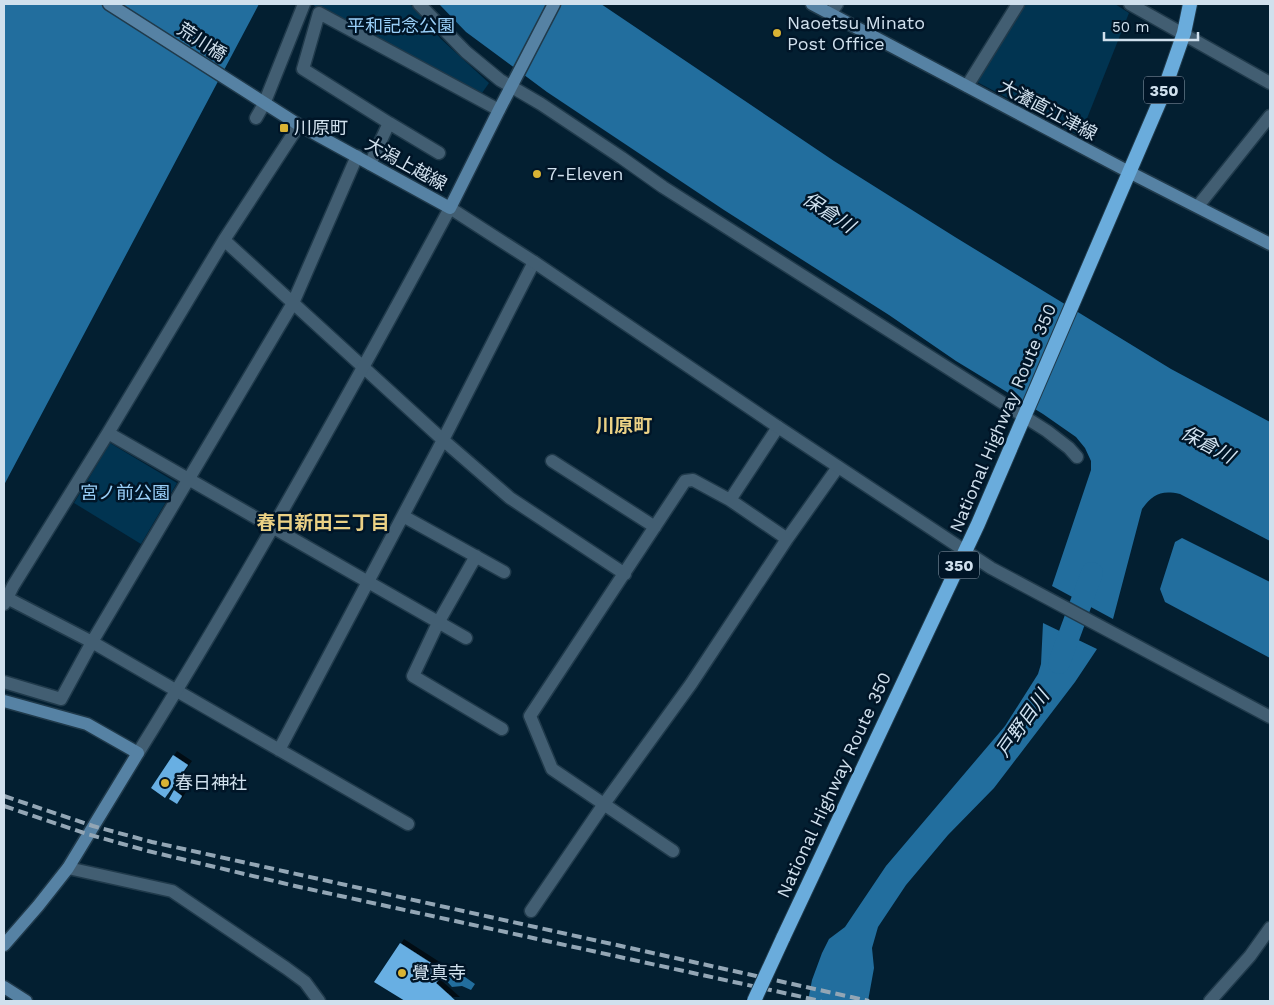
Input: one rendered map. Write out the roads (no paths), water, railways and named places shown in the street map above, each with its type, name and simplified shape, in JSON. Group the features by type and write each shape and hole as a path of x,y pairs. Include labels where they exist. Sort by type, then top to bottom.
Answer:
{"highway":[{"name":"National Highway Route 350","path":"754,1001 965,551 1162,96 1184,33 1190,4"}],"main road":[{"name":"荒川橋","path":"109,4 251,94"},
{"name":"大潟上越線","path":"251,94 299,125 450,208 554,4"},
{"name":"大瀁直江津線","path":"812,4 834,9 967,86 1270,244"},
{"path":"4,701 87,724 138,753 68,868 4,945"},
{"path":"4,987 26,1001"}],"street":[{"path":"256,118 264,104 304,4"},
{"path":"418,4 466,52 500,80 514,81 663,188 1025,413 1070,448 1077,457"},
{"path":"967,86 1018,4"},
{"path":"1130,4 1270,83"},
{"path":"439,153 303,69 319,13 499,110"},
{"path":"1198,206 1270,116"},
{"path":"370,164 389,123"},
{"path":"299,125 224,240 13,586 6,601 92,642 408,824"},
{"path":"4,682 61,700 92,642 293,303 357,156"},
{"path":"138,753 273,527 364,369 450,208 534,262 991,568 1270,717"},
{"path":"224,240 364,369 510,498 625,574"},
{"path":"279,750 443,440 534,262"},
{"path":"730,500 778,427"},
{"path":"108,433 466,638"},
{"path":"552,461 655,527"},
{"path":"532,911 604,804 691,684 787,538 838,467"},
{"path":"673,851 552,769 530,716 685,481 693,480 730,500 787,538"},
{"path":"402,516 504,572"},
{"path":"476,556 438,623 413,676 502,729"},
{"path":"68,868 172,890 305,982 319,1001"},
{"path":"1210,1001 1250,956 1270,928"}],"water":[{"path":"4,4 259,4 4,485"},
{"name":"保倉川","path":"439,4 601,4 834,161 955,237 1171,369 1270,422 1270,541 1180,494 1158,494 1142,509 1113,619 1052,586 1091,470 1091,461 1085,448 1076,437 724,210 547,92 466,32"},
{"path":"1182,538 1270,582 1270,658 1165,602 1160,589 1175,542"},
{"path":"1043,623 1097,649 1075,682 994,788 948,835 906,885 878,927 872,948 874,968 868,1001 808,1001 812,980 829,939 845,927 886,866 1005,726 1038,674 1041,664"},
{"path":"455,970 475,984 471,990 462,986 452,987 445,979 449,971"}],"waterway":[{"name":"戸野目川","path":"1059,663 1092,573"}],"railway":[{"path":"4,796 93,826 152,842 869,1001"},
{"path":"4,806 87,834 148,851 295,886 821,1001"}],"place":[{"name":"Naoetsu Minato Post Office","path":"777,33"},
{"name":"川原町","path":"284,128"},
{"name":"7-Eleven","path":"537,174"},
{"name":"春日神社","path":"165,783"},
{"name":"覺真寺","path":"402,973"}],"district":[{"name":"川原町","path":"624,425"},
{"name":"春日新田三丁目","path":"323,522"}],"park label":[{"name":"平和記念公園","path":"401,26"},
{"name":"宮ノ前公園","path":"125,493"}]}
